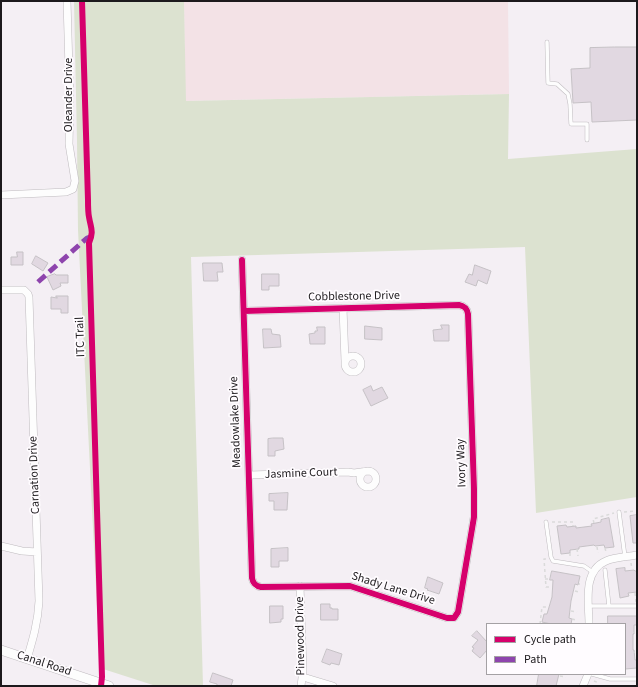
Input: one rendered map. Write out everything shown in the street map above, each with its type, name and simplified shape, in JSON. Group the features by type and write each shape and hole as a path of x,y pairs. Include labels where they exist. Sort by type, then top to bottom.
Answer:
{"street":[{"name":"Oleander Drive","path":"1,195 66,192 72,189 75,181 69,144 70,103 67,1"},
{"name":"Meadowlake Drive","path":"242,260 252,578 254,584"},
{"name":"Carnation Drive","path":"1,290 20,289 26,291 29,297 38,618 27,659"},
{"name":"Cobblestone Drive","path":"244,311 464,307"},
{"name":"Ivory Way","path":"454,618 458,612 474,510 468,314 464,307"},
{"path":"343,308 346,350 345,366 352,372 357,370 360,366 360,361 346,350"},
{"path":"345,361 349,357 354,356"},
{"path":"368,471 375,474 376,479 375,484 368,487 363,485 360,481 361,476 368,471"},
{"name":"Jasmine Court","path":"249,475 354,473 368,471"},
{"name":"Jasmine Court","path":"354,473 360,481"},
{"path":"1,546 22,551 37,552"},
{"path":"589,623 588,587 598,566 607,561 637,555"},
{"name":"Shady Lane Drive","path":"254,584 261,587 350,586 447,618 454,618"},
{"name":"Pinewood Drive","path":"300,586 303,677 301,686"},
{"name":"Canal Road","path":"1,650 93,684 109,686"},
{"path":"583,686 588,675"},
{"path":"303,677 333,686"}],"lane":[{"path":"547,42 548,84 557,84 568,94 571,124 587,124 587,140"},
{"path":"619,512 625,557"},
{"path":"548,522 551,557 554,561 584,566 594,572"},
{"path":"605,570 609,606"},
{"path":"589,606 636,604"},
{"path":"596,675 610,679 637,679"}],"path":[{"path":"594,523 593,519 619,512 637,511"},
{"path":"548,522 573,522 574,526"},
{"path":"597,546 598,553"},
{"path":"605,548 606,552"},
{"path":"577,549 578,556"},
{"path":"548,559 544,559 546,587 552,587"},
{"path":"631,563 632,570"},
{"path":"545,579 550,579"},
{"path":"574,591 579,592"},
{"path":"635,593 636,604"},
{"path":"540,623 543,614 542,607 548,607"},
{"path":"571,611 576,612"},
{"path":"572,619 576,620"},
{"path":"560,676 566,677"},
{"path":"594,682 599,683"}],"shaded area":[{"path":"184,1 508,1 509,94 185,101"}],"green space":[{"path":"74,1 184,1 186,101 509,94 508,159 637,149 637,497 536,513 525,247 191,257 203,686 156,686 100,668 78,230"}],"building":[{"path":"637,47 637,120 592,122 591,102 573,103 571,69 590,68 590,48"},
{"path":"17,252 23,252 23,265 11,265 11,257 17,257"},
{"path":"36,256 48,263 43,271 32,264"},
{"path":"203,263 222,263 223,272 217,272 218,281 204,281"},
{"path":"475,265 491,271 487,284 478,280 476,286 465,282 469,274 472,275"},
{"path":"55,274 68,275 68,283 60,283 61,286 53,290 47,277"},
{"path":"262,274 279,274 279,286 269,286 269,290 262,290"},
{"path":"56,296 68,296 68,313 61,313 61,309 51,309 51,297 57,298"},
{"path":"441,325 449,325 449,341 434,341 433,330 442,329"},
{"path":"365,326 382,328 382,340 365,339"},
{"path":"317,327 325,327 325,344 310,344 309,334 315,333 315,331 317,331"},
{"path":"263,329 271,329 272,334 280,335 281,347 264,348"},
{"path":"371,386 373,391 382,387 388,398 371,406 363,390"},
{"path":"283,438 284,449 275,451 275,456 268,456 268,439"},
{"path":"288,493 287,510 274,510 274,501 269,501 269,494"},
{"path":"637,515 637,543 633,543 630,516"},
{"path":"609,518 614,547 605,548 604,545 594,545 579,547 579,549 570,550 570,553 561,554 557,526 576,526 576,528 592,526 591,524 601,522 601,520"},
{"path":"288,548 288,561 279,561 279,567 271,567 271,549"},
{"path":"625,568 625,571 637,571 637,592 628,593 629,596 620,598 616,569"},
{"path":"552,571 580,576 578,585 575,584 571,601 569,618 572,619 571,623 542,622 544,614 547,614 552,597 553,580 550,580"},
{"path":"428,577 443,583 439,594 425,588"},
{"path":"321,604 330,604 330,608 338,609 338,620 321,620"},
{"path":"270,606 283,606 283,619 281,619 281,622 270,623"},
{"path":"608,616 637,616 637,625 634,625 633,650 635,660 637,660 637,668 626,669 626,623 608,623"},
{"path":"477,631 486,641 486,651 480,658 472,651 474,648 472,647 478,640 472,636"},
{"path":"327,649 342,654 339,665 331,663 330,665 322,662"},
{"path":"213,673 233,680 231,686 217,686 217,684 210,682"},
{"path":"539,675 559,675 556,686 537,686"}],"marked path":[{"path":"38,282 87,238 90,237"}],"cycle path":[{"name":"ITC Trail","path":"82,1 88,209 92,233 89,243 102,677 101,686"},
{"path":"242,260 252,578 254,583 261,587 350,586 447,618 454,618 458,612 474,517 468,314 466,309 459,305 244,311"}]}
